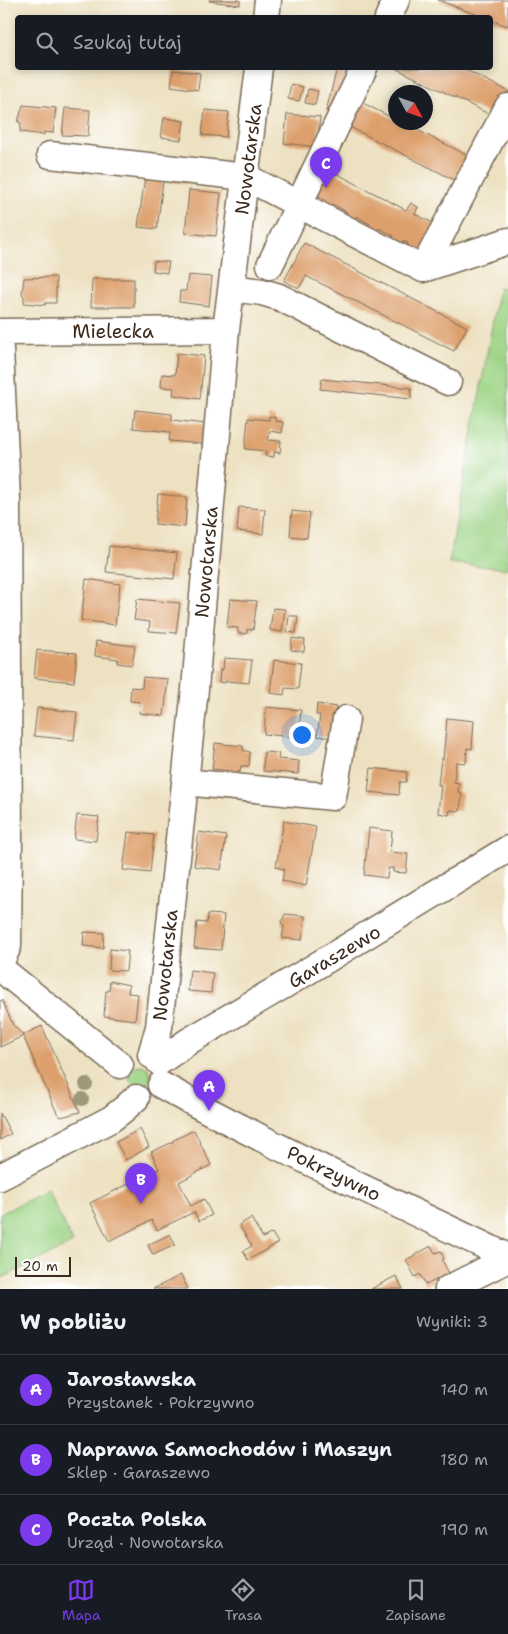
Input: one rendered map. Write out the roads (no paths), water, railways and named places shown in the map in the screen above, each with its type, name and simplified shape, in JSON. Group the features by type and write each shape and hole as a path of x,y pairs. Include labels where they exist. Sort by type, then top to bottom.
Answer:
{"street":[{"path":"266,15 268,0"},
{"path":"389,15 396,0"},
{"name":"Nowotarska","path":"157,1068 159,1027 195,689 226,330 260,70"},
{"path":"270,265 363,70"},
{"path":"423,270 508,107"},
{"path":"50,155 246,177 423,270 508,241"},
{"path":"232,288 262,292 279,297 448,382"},
{"name":"Mielecka","path":"0,332 226,330"},
{"path":"0,349 7,499 9,839 8,946 0,964"},
{"path":"185,782 333,797 346,719"},
{"name":"Garaszewo","path":"157,1068 189,1041 308,972 508,849"},
{"path":"0,968 120,1065"},
{"path":"139,1052 157,1068 151,1096 136,1098 128,1095 118,1082 117,1073 120,1065 125,1058 132,1054 139,1052"},
{"name":"Pokrzywno","path":"157,1068 268,1141 508,1258"},
{"path":"0,1177 111,1119 136,1098"},
{"path":"448,1289 508,1258"}],"place":[{"name":"Poczta Polska","path":"326,188"},
{"name":"Jarosławska","path":"209,1111"},
{"name":"Naprawa Samochodów i Maszyn","path":"141,1204"}]}
